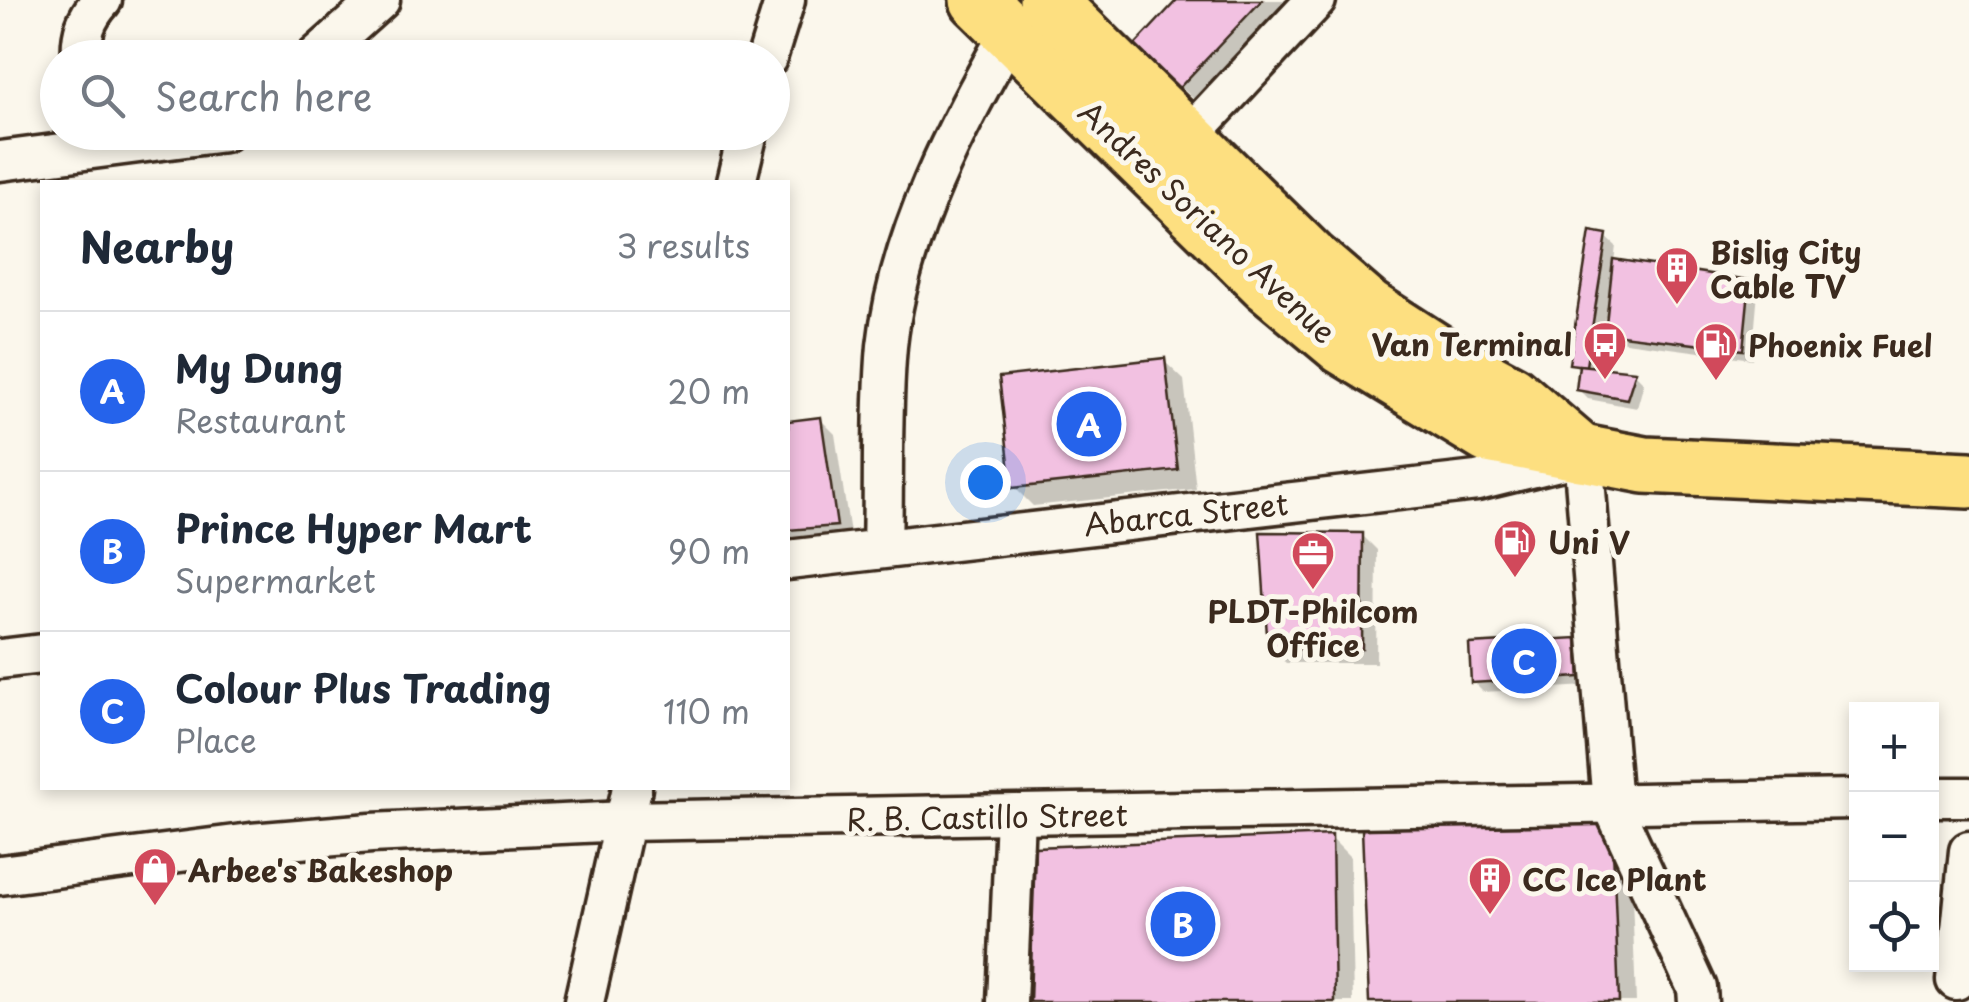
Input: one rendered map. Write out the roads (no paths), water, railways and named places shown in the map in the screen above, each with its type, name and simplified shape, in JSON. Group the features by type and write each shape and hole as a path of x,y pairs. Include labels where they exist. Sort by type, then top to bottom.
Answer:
{"highway":[{"name":"Andres Soriano Avenue","path":"1011,11 1170,156 1269,285 1342,346 1488,435 1645,465 1969,480"}],"street":[{"path":"80,40 88,16 102,0"},
{"path":"336,40 380,0"},
{"path":"769,40 784,0"},
{"path":"1170,156 1316,0"},
{"path":"882,547 887,347 900,280 940,165 1011,11"},
{"path":"0,161 52,150"},
{"path":"736,180 744,150"},
{"path":"1583,455 1612,804 1697,988 1698,1002"},
{"name":"Abarca Street","path":"790,560 1478,481 1583,455"},
{"path":"0,660 40,654"},
{"path":"1939,798 1969,797"},
{"name":"R. B. Castillo Street","path":"0,875 629,804 1015,816 1849,799"},
{"path":"584,1002 629,804"},
{"path":"1007,1002 1015,816"},
{"path":"1956,980 1969,851"}],"place":[{"name":"Bislig City Cable TV","path":"1677,306"},
{"name":"Van Terminal","path":"1605,381"},
{"name":"Phoenix Fuel","path":"1716,382"},
{"name":"My Dung","path":"1089,424"},
{"name":"Uni V","path":"1515,579"},
{"name":"PLDT-Philcom Office","path":"1313,591"},
{"name":"Colour Plus Trading","path":"1524,661"},
{"name":"Arbee's Bakeshop","path":"155,907"},
{"name":"CC Ice Plant","path":"1490,916"},
{"name":"Prince Hyper Mart","path":"1183,924"}]}
